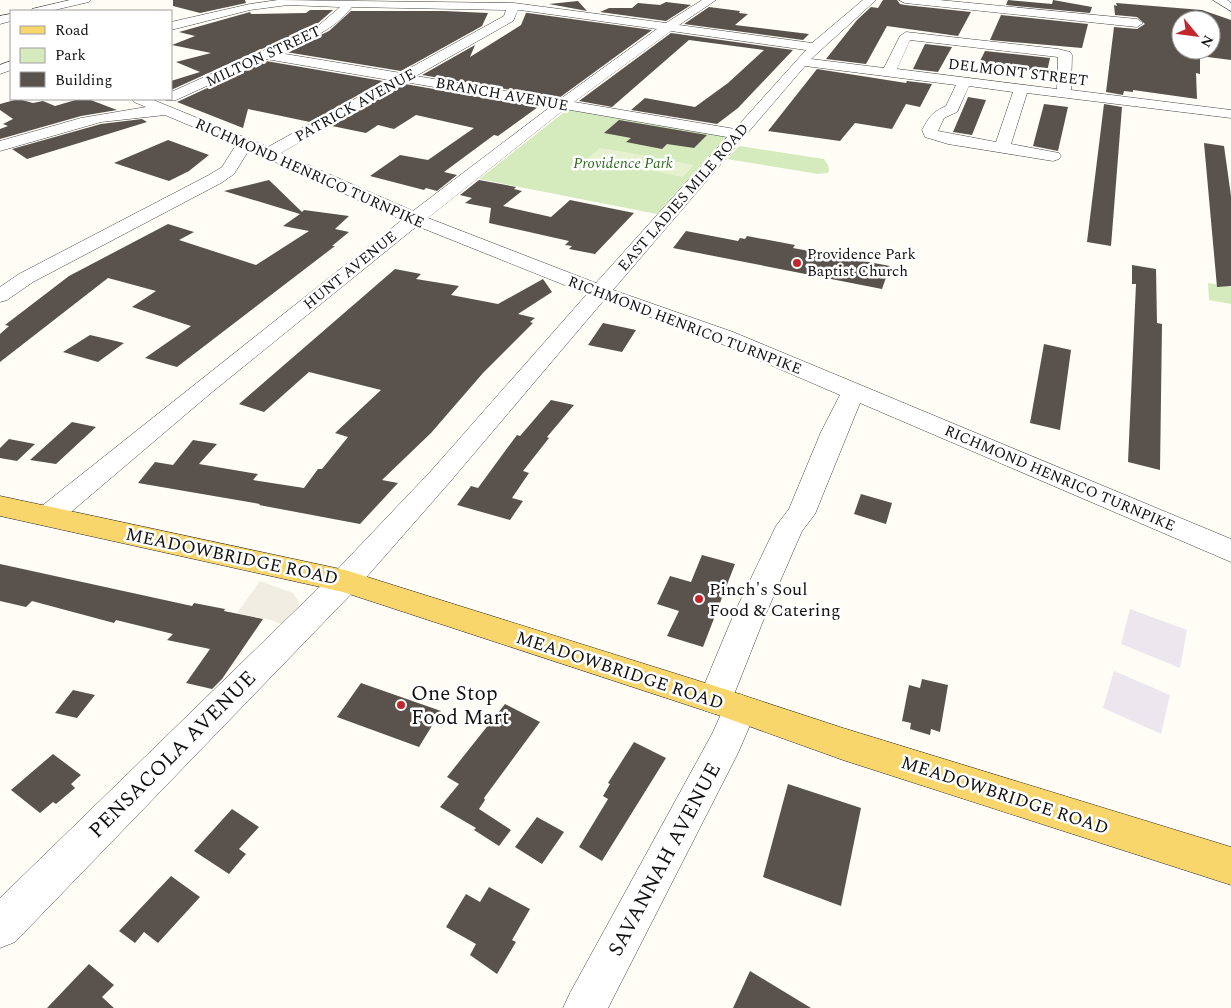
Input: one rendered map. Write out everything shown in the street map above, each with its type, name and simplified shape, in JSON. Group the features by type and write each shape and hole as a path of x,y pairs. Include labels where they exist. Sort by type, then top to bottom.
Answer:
{"main road":[{"name":"MEADOWBRIDGE ROAD","path":"0,506 345,582 727,704 842,744 1231,866"}],"street":[{"path":"40,10 85,0"},
{"path":"213,0 219,13"},
{"path":"172,26 219,13 309,0"},
{"name":"HUNT AVENUE","path":"48,516 185,402 414,219 562,104 667,26 710,0"},
{"name":"EAST LADIES MILE ROAD","path":"345,582 440,478 815,46 870,0"},
{"path":"905,0 1138,23"},
{"path":"1219,0 1231,8"},
{"name":"MILTON STREET","path":"286,2 349,2"},
{"path":"349,2 520,4 815,46"},
{"name":"MILTON STREET","path":"172,96 322,29 341,14 349,2"},
{"name":"PATRICK AVENUE","path":"215,179 259,164 404,78 504,22 520,4"},
{"path":"906,36 1058,52 1065,55 1057,87 891,67 906,36"},
{"name":"BRANCH AVENUE","path":"266,55 738,134"},
{"name":"DELMONT STREET","path":"802,62 891,67 964,82 1021,89 1057,87 1231,114"},
{"path":"964,82 952,109 938,115 930,132 942,138 1053,156"},
{"path":"1002,148 1021,89"},
{"name":"MILTON STREET","path":"85,120 120,100"},
{"name":"MILTON STREET","path":"0,146 85,120 138,112 159,102"},
{"name":"RICHMOND HENRICO TURNPIKE","path":"159,102 245,144 259,164 289,163 414,219 600,292 725,337 1231,551"},
{"name":"PATRICK AVENUE","path":"0,296 26,278 215,179 228,170 245,144"},
{"path":"0,273 26,278"},
{"name":"SAVANNAH AVENUE","path":"585,1008 726,742 727,704 753,608 790,526 801,514 834,432 854,392"},
{"name":"PENSACOLA AVENUE","path":"0,927 345,582"}],"shaded area":[{"path":"260,581 293,593 299,602 297,615 288,627 271,620 237,613"},
{"path":"1130,609 1187,630 1180,668 1121,644"},
{"path":"1114,671 1170,695 1161,734 1103,708"}],"green space":[{"name":"Providence Park","path":"567,110 726,137 657,214 479,179"},
{"path":"739,146 824,159 829,171 828,173 818,174 727,159"},
{"path":"600,148 648,156 636,168 587,159"},
{"path":"650,157 694,165 683,177 638,168"},
{"path":"1208,283 1231,287 1231,304 1209,300"}],"building":[{"path":"173,0 245,0 246,3 200,13 173,6"},
{"path":"883,0 897,0 900,4 905,5 971,12 958,36 887,26 866,64 826,59 857,20 871,7 878,8"},
{"path":"1008,0 1052,4 1053,0 1092,7 1090,13 1006,5"},
{"path":"578,1 587,11 549,4"},
{"path":"666,2 691,5 666,21 600,12 609,8 632,8 638,3 660,5"},
{"path":"1116,3 1202,10 1171,10 1171,60 1200,60 1200,74 1196,73 1197,99 1133,90 1133,92 1124,91 1123,95 1106,92 1114,27 1137,29 1145,24 1137,17 1115,15 1114,5 1117,6"},
{"path":"709,7 740,11 739,13 748,14 735,25 809,34 803,40 684,24"},
{"path":"310,10 333,10 317,24 172,90 172,81 200,72 176,62 211,53 172,45 195,36 179,32 250,12 251,14 306,13"},
{"path":"351,11 488,13 482,26 401,71 286,52 329,31"},
{"path":"526,13 652,30 559,98 422,75 475,45 470,57 521,25"},
{"path":"1001,15 1088,24 1082,48 990,40"},
{"path":"1221,17 1231,20 1231,60 1221,59"},
{"path":"671,33 793,50 738,108 717,124 631,110 645,98 695,107 728,83 764,50 689,40 612,107 579,101"},
{"path":"925,44 952,47 938,72 913,69"},
{"path":"985,51 1050,58 1047,72 979,63"},
{"path":"266,61 383,81 310,122 248,109 243,128 177,102"},
{"path":"817,69 906,83 907,81 932,84 920,107 906,104 892,129 855,123 840,141 768,131"},
{"path":"405,84 538,107 498,136 494,135 444,172 457,175 437,191 426,188 424,190 370,176 400,155 428,160 474,128 416,115 394,129 378,125 366,133 332,126"},
{"path":"968,97 986,100 972,135 953,132"},
{"path":"22,100 33,103 43,101 55,106 76,100 91,100 117,110 81,116 0,139 0,129 8,126 3,124 13,119 0,110 0,104"},
{"path":"1044,104 1068,107 1058,151 1033,146"},
{"path":"1104,104 1122,107 1111,246 1087,242"},
{"path":"142,119 147,122 27,159 12,149 101,124"},
{"path":"619,120 707,135 694,148 667,144 662,149 626,142 631,138 604,133"},
{"path":"168,140 209,155 189,171 169,181 114,163"},
{"path":"1204,143 1224,146 1231,196 1231,286 1217,287"},
{"path":"269,180 302,212 304,210 349,216 335,229 349,232 332,246 335,246 177,367 145,358 191,326 132,307 156,291 108,278 0,362 0,334 9,326 5,325 69,276 168,224 194,232 179,240 256,265 309,231 283,226 300,214 224,191"},
{"path":"479,180 516,187 514,189 522,191 503,206 551,217 570,200 634,213 595,254 569,249 572,246 565,245 569,241 489,223 491,208 465,203 472,198 460,195"},
{"name":"Providence Park Baptist Church","path":"686,231 738,241 740,238 745,239 747,236 795,245 793,248 890,266 882,289 673,248"},
{"path":"1132,265 1156,269 1157,323 1162,324 1160,470 1128,462 1136,284 1132,284"},
{"path":"395,269 421,274 416,279 459,286 451,295 498,304 543,279 552,292 518,314 535,318 530,322 533,323 483,373 431,433 382,480 398,483 360,524 260,504 138,483 155,462 173,465 193,440 217,444 199,464 258,474 253,480 304,488 318,469 322,469 348,437 335,433 381,390 309,372 264,412 239,404"},
{"path":"603,323 636,330 622,352 588,345"},
{"path":"90,335 124,343 98,362 63,352"},
{"path":"1044,344 1071,350 1060,430 1030,423"},
{"path":"551,400 574,405 547,437 549,438 523,471 529,473 512,498 523,501 510,520 457,505 471,486 478,488 517,435 520,436"},
{"path":"72,422 96,427 56,464 30,460"},
{"path":"9,439 35,444 17,461 0,458 0,448"},
{"path":"861,494 892,503 886,524 854,514"},
{"path":"702,555 735,564 703,647 667,636 679,611 657,604 670,576 691,582"},
{"path":"0,564 192,606 194,603 225,609 224,611 263,619 222,679 212,689 186,683 210,649 167,640 173,634 116,620 114,623 32,601 26,607 0,601"},
{"path":"922,679 948,685 940,732 931,729 930,735 910,729 911,723 902,721 909,685 920,688"},
{"path":"361,683 441,711 419,747 337,717"},
{"path":"73,690 95,695 77,718 55,713"},
{"path":"505,704 540,722 484,798 485,800 479,809 511,830 499,846 474,830 476,828 440,807 459,784 447,777"},
{"path":"634,742 666,758 602,861 579,847 608,799 603,796 610,784 608,783"},
{"path":"53,754 81,775 71,784 75,788 56,804 53,802 40,813 11,790"},
{"path":"788,784 861,808 841,906 763,877"},
{"path":"232,809 259,827 239,849 246,854 229,874 194,851"},
{"path":"537,817 564,832 542,864 515,847"},
{"path":"171,876 200,897 158,943 144,932 135,943 119,931"},
{"path":"489,887 530,909 512,940 516,942 497,974 470,955 476,944 446,927 466,894 480,902"},
{"path":"89,964 114,985 102,997 114,1008 47,1008"},
{"path":"750,971 811,1008 733,1008"}],"place":[{"name":"Providence Park Baptist Church","path":"797,263"},
{"name":"Pinch's Soul Food & Catering","path":"699,599"},
{"name":"One Stop Food Mart","path":"401,705"}]}
